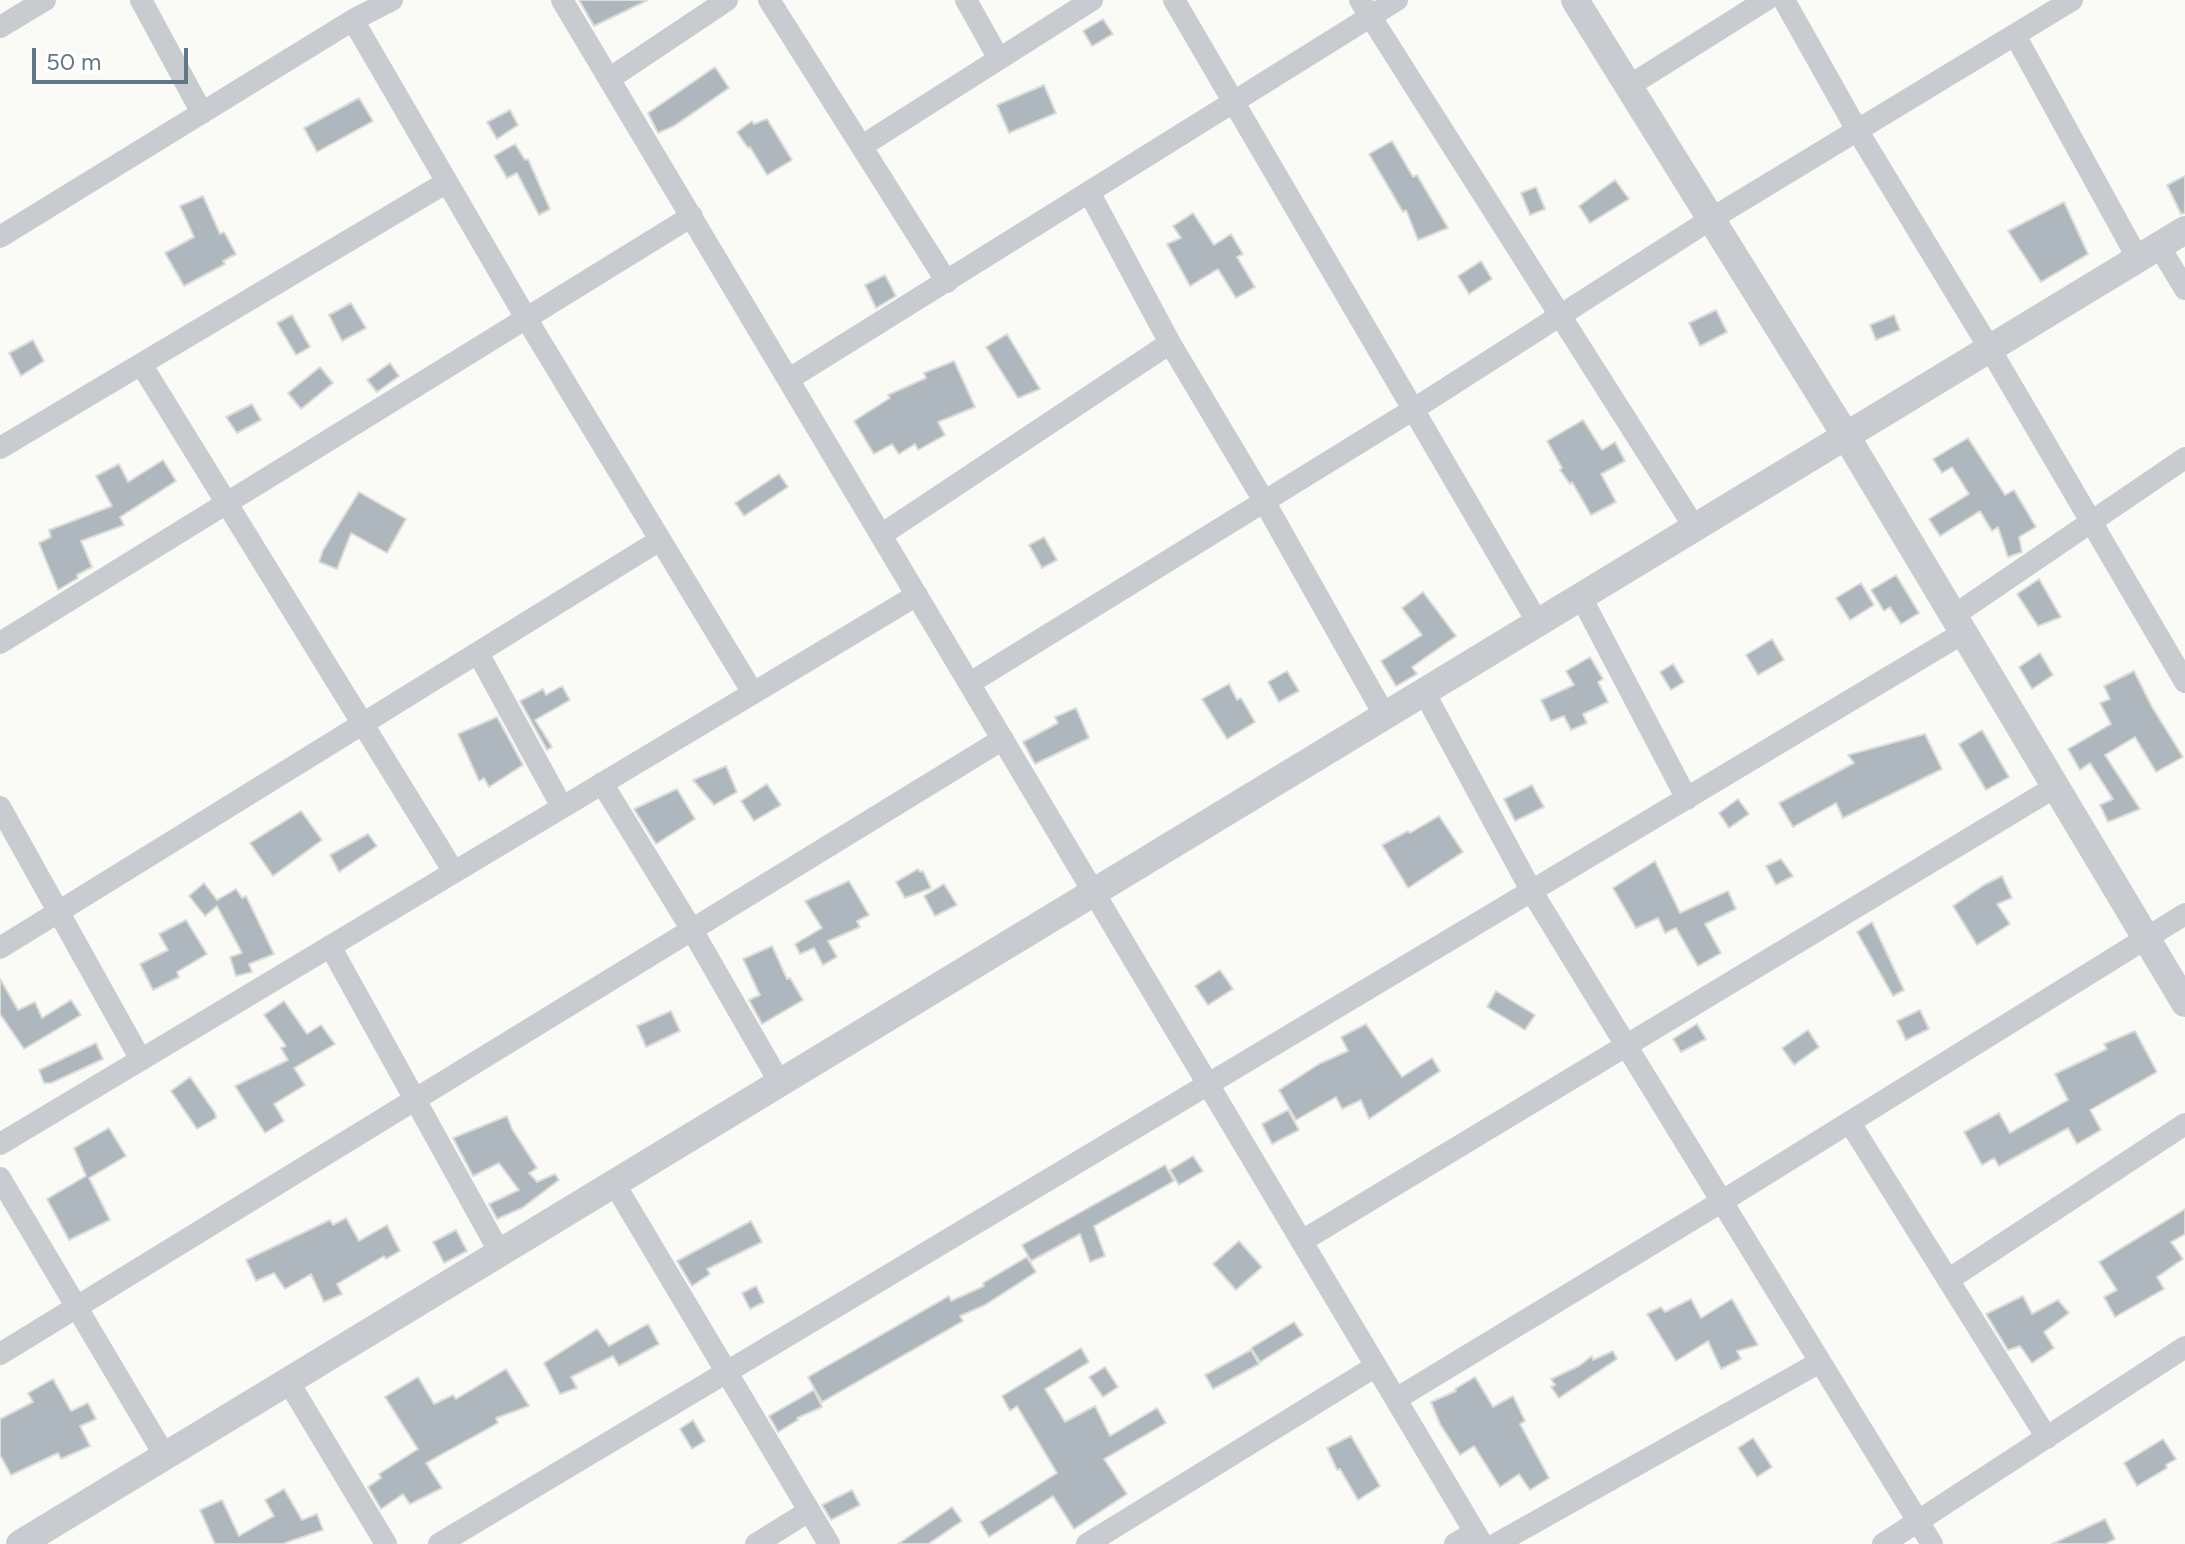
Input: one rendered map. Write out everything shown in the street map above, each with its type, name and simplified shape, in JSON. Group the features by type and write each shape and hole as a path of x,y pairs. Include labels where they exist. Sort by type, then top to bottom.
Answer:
{"street":[{"path":"0,27 45,0"},
{"path":"141,0 202,113"},
{"path":"0,237 353,20 392,0"},
{"path":"562,0 1479,1538 1455,1544"},
{"path":"609,79 727,0"},
{"path":"769,0 947,282"},
{"path":"966,0 999,59"},
{"path":"862,146 1092,0"},
{"path":"1174,0 1538,623"},
{"path":"789,379 1234,102 1365,8 1397,0"},
{"path":"1575,0 1846,436 2185,1003"},
{"path":"1629,86 1766,0"},
{"path":"1784,0 1857,130 1990,349 2185,682"},
{"path":"970,683 1414,409 1711,219 2072,0"},
{"path":"1365,8 1695,528"},
{"path":"353,20 526,318 753,693"},
{"path":"2015,35 2149,252 2185,289"},
{"path":"0,448 447,182"},
{"path":"1089,192 1170,343 1264,501 1385,716"},
{"path":"0,643 692,216"},
{"path":"20,1544 2185,230"},
{"path":"881,535 1170,343"},
{"path":"141,364 454,872"},
{"path":"439,1544 1687,799 1958,624 2091,522 2185,458"},
{"path":"0,948 660,540"},
{"path":"0,1144 917,595"},
{"path":"1581,597 1687,799"},
{"path":"478,653 562,807"},
{"path":"1424,692 1532,892 1932,1544"},
{"path":"0,1354 1003,739"},
{"path":"602,783 780,1083"},
{"path":"1302,1241 2055,787"},
{"path":"0,807 141,1060"},
{"path":"1396,1399 1850,1123 2185,914"},
{"path":"330,946 500,1253"},
{"path":"1850,1123 2047,1438"},
{"path":"1948,1280 2185,1124"},
{"path":"0,1178 165,1456"},
{"path":"614,1183 829,1544"},
{"path":"1883,1544 2185,1347"},
{"path":"1496,1544 1820,1362"},
{"path":"1087,1544 1376,1366"},
{"path":"288,1381 386,1544"},
{"path":"756,1544 809,1511"}],"building":[{"path":"579,0 648,0 594,26"},
{"path":"1103,19 1113,34 1092,46 1083,31"},
{"path":"715,67 729,88 674,126 658,133 648,113"},
{"path":"1044,85 1056,113 1009,133 997,105"},
{"path":"359,98 373,121 317,152 304,128"},
{"path":"510,110 518,125 497,139 487,122"},
{"path":"767,119 792,160 767,175 737,132 752,121 754,124"},
{"path":"1392,141 1413,177 1417,175 1448,228 1418,240 1406,210 1403,212 1369,154"},
{"path":"515,144 525,160 528,159 550,209 539,215 517,173 507,178 494,156"},
{"path":"2185,176 2185,213 2181,214 2167,185"},
{"path":"1615,180 1629,199 1590,223 1579,206"},
{"path":"1536,187 1545,209 1530,215 1521,193"},
{"path":"203,196 220,234 224,232 236,254 223,261 225,264 184,286 165,253 194,237 180,206"},
{"path":"2064,202 2088,254 2041,282 2008,231"},
{"path":"1193,213 1214,245 1231,234 1243,254 1237,257 1255,287 1236,298 1218,269 1190,286 1167,244 1181,238 1173,226"},
{"path":"1481,261 1492,279 1469,294 1458,276"},
{"path":"885,275 896,296 876,308 865,285"},
{"path":"351,303 366,328 342,341 329,315"},
{"path":"1716,310 1727,332 1700,346 1689,323"},
{"path":"292,315 310,347 296,355 277,323"},
{"path":"1894,315 1900,330 1876,340 1870,325"},
{"path":"1007,334 1040,389 1018,398 986,347"},
{"path":"33,340 44,361 21,376 9,353"},
{"path":"954,361 975,407 938,422 945,435 918,450 915,444 899,454 892,444 874,454 854,421 890,398 888,395 926,378 924,373"},
{"path":"390,363 399,376 377,392 367,380"},
{"path":"320,367 333,383 301,409 288,393"},
{"path":"252,404 261,420 237,433 226,417"},
{"path":"1583,420 1602,450 1615,442 1625,461 1601,474 1616,502 1591,515 1572,482 1570,484 1560,470 1562,468 1547,441"},
{"path":"1968,438 2005,495 2014,490 2036,527 2019,537 2022,552 2008,557 1998,527 1992,531 1980,511 1940,536 1929,519 1969,494 1952,467 1942,473 1933,459"},
{"path":"163,460 176,481 120,517 124,525 81,541 92,567 58,590 39,543 51,537 49,530 112,506 96,476 119,464 128,482"},
{"path":"779,474 788,487 744,516 735,503"},
{"path":"359,492 406,519 387,553 351,533 337,569 319,562 323,550"},
{"path":"1044,537 1057,560 1042,568 1029,545"},
{"path":"1896,575 1919,613 1901,624 1890,607 1884,611 1871,590"},
{"path":"2039,579 2061,617 2038,626 2017,594"},
{"path":"1861,583 1874,605 1850,620 1836,598"},
{"path":"1423,592 1456,636 1412,667 1417,674 1396,686 1381,661 1422,635 1402,608"},
{"path":"1772,639 1784,660 1758,675 1746,655"},
{"path":"2040,653 2053,675 2032,689 2019,667"},
{"path":"1590,657 1603,679 1598,682 1608,702 1583,714 1587,723 1571,730 1564,716 1551,721 1541,700 1574,685 1566,671"},
{"path":"1673,664 1684,682 1671,690 1660,672"},
{"path":"1287,671 1299,691 1279,702 1268,682"},
{"path":"2134,671 2183,757 2156,772 2135,737 2105,755 2140,809 2108,822 2100,805 2113,799 2090,763 2080,770 2068,749 2111,724 2100,703 2110,699 2104,686"},
{"path":"1229,684 1237,700 1241,698 1255,722 1227,739 1202,699"},
{"path":"562,686 570,700 535,720 552,747 547,750 520,701 543,689 546,695"},
{"path":"1076,708 1089,738 1035,764 1023,742 1058,723 1055,717"},
{"path":"497,717 523,765 489,787 484,778 479,781 458,734"},
{"path":"1982,730 2009,777 1986,790 1959,744"},
{"path":"1925,734 1942,769 1843,818 1836,803 1793,827 1779,803 1854,763 1848,755"},
{"path":"726,766 737,792 714,805 693,780"},
{"path":"767,784 781,805 754,821 741,801"},
{"path":"1532,785 1544,807 1515,821 1504,799"},
{"path":"677,789 695,819 656,844 634,809"},
{"path":"1738,799 1749,814 1729,828 1719,813"},
{"path":"301,811 322,840 273,876 250,843"},
{"path":"1439,816 1463,852 1408,888 1382,845"},
{"path":"368,834 377,846 339,872 330,855"},
{"path":"1781,859 1793,876 1776,885 1766,866"},
{"path":"1655,861 1680,913 1728,891 1736,909 1705,924 1721,953 1698,966 1676,928 1665,933 1658,918 1636,928 1613,888"},
{"path":"918,869 923,871 931,888 905,898 896,882"},
{"path":"2002,876 2012,898 1997,904 2010,924 1977,945 1953,906"},
{"path":"849,881 869,915 857,921 860,927 828,941 837,957 823,965 814,948 800,954 795,944 822,928 805,901"},
{"path":"204,883 217,900 236,889 242,898 246,896 274,954 249,964 252,972 236,976 230,957 242,953 217,906 205,916 189,896"},
{"path":"944,884 957,905 935,916 924,896"},
{"path":"186,920 207,954 177,972 179,977 153,990 140,964 168,950 159,934"},
{"path":"1872,922 1904,990 1893,996 1857,932"},
{"path":"772,946 787,979 790,978 803,1000 762,1024 749,1000 760,995 743,959"},
{"path":"1220,970 1233,989 1208,1005 1195,986"},
{"path":"0,979 18,1010 35,1002 42,1018 71,1000 81,1015 24,1049 0,1014"},
{"path":"1496,991 1535,1015 1525,1030 1487,1007"},
{"path":"284,1001 307,1034 321,1025 335,1044 294,1068 305,1085 274,1104 284,1121 265,1133 235,1086 288,1060 281,1048 286,1046 264,1015"},
{"path":"1920,1010 1929,1029 1906,1040 1897,1021"},
{"path":"671,1011 680,1031 646,1047 637,1026"},
{"path":"1366,1024 1402,1077 1432,1058 1440,1071 1369,1119 1361,1100 1342,1109 1336,1097 1296,1120 1279,1090 1319,1064 1348,1051 1341,1037"},
{"path":"1697,1024 1706,1039 1681,1052 1673,1039"},
{"path":"1808,1030 1819,1047 1794,1065 1782,1048"},
{"path":"2135,1031 2157,1072 2090,1110 2101,1130 2077,1144 2068,1128 1999,1166 1994,1158 1982,1165 1964,1132 1999,1113 2010,1133 2068,1100 2055,1074 2107,1049 2104,1044"},
{"path":"96,1043 103,1059 51,1083 44,1083 39,1070"},
{"path":"190,1077 216,1118 197,1129 171,1091"},
{"path":"1288,1110 1299,1130 1272,1144 1262,1124"},
{"path":"507,1116 537,1168 529,1173 537,1182 555,1174 559,1180 522,1208 497,1219 489,1204 519,1190 499,1163 473,1176 453,1138"},
{"path":"109,1128 126,1156 89,1178 110,1220 69,1240 47,1199 86,1176 74,1148"},
{"path":"1193,1156 1203,1171 1179,1185 1170,1170"},
{"path":"1165,1165 1174,1181 1094,1226 1105,1256 1090,1262 1080,1234 1031,1261 1022,1245"},
{"path":"2185,1209 2185,1234 2171,1242 2183,1259 2157,1277 2164,1289 2115,1317 2104,1297 2117,1290 2099,1262"},
{"path":"346,1218 359,1241 387,1225 400,1251 386,1259 384,1256 337,1284 342,1294 324,1302 311,1274 285,1289 274,1273 256,1281 246,1260 330,1220 333,1225"},
{"path":"751,1221 762,1242 707,1269 710,1274 692,1286 677,1261"},
{"path":"456,1230 467,1251 444,1263 433,1242"},
{"path":"1239,1241 1262,1267 1236,1290 1213,1264"},
{"path":"1027,1257 1036,1272 985,1305 960,1316 963,1321 822,1402 808,1377 949,1296 951,1301 984,1286 983,1283"},
{"path":"756,1286 764,1302 750,1309 742,1293"},
{"path":"2023,1296 2032,1314 2058,1300 2069,1313 2044,1332 2054,1348 2032,1363 2020,1346 2008,1350 1986,1314"},
{"path":"1691,1299 1701,1318 1732,1299 1758,1345 1737,1351 1741,1359 1721,1369 1708,1341 1676,1361 1647,1314 1661,1307 1665,1312"},
{"path":"1294,1322 1303,1335 1260,1362 1251,1348"},
{"path":"648,1324 659,1344 619,1366 613,1356 571,1377 577,1388 560,1394 544,1363 597,1329 609,1346"},
{"path":"1081,1348 1089,1362 1045,1389 1065,1422 1095,1406 1110,1436 1157,1408 1166,1423 1104,1459 1127,1494 1074,1529 1053,1496 989,1537 980,1522 1057,1473 1017,1406 1010,1411 1002,1396"},
{"path":"1251,1350 1259,1364 1213,1389 1205,1375"},
{"path":"1613,1351 1617,1359 1559,1398 1551,1387 1555,1385 1551,1379 1592,1356 1593,1360"},
{"path":"1105,1367 1118,1387 1103,1397 1089,1377"},
{"path":"506,1369 529,1406 496,1418 498,1423 426,1463 442,1488 410,1504 403,1494 381,1509 368,1487 381,1478 379,1474 418,1449 385,1397 418,1377 434,1404 453,1395 456,1399"},
{"path":"1475,1377 1493,1407 1513,1396 1525,1421 1520,1424 1549,1478 1530,1490 1519,1474 1500,1487 1474,1446 1460,1455 1440,1424 1431,1402 1456,1391"},
{"path":"53,1379 71,1411 88,1403 96,1419 80,1426 90,1446 61,1459 58,1453 11,1475 0,1455 0,1419 33,1402 28,1393"},
{"path":"814,1390 822,1407 797,1418 778,1432 769,1416"},
{"path":"693,1420 705,1441 692,1449 680,1429"},
{"path":"1351,1436 1380,1486 1358,1500 1340,1469 1337,1470 1327,1448"},
{"path":"1753,1438 1772,1467 1757,1477 1738,1448"},
{"path":"2163,1439 2176,1459 2137,1486 2124,1463"},
{"path":"284,1489 302,1520 317,1514 323,1530 282,1544 215,1544 200,1510 222,1500 239,1536 274,1516 265,1500"},
{"path":"852,1490 860,1505 831,1520 822,1505"},
{"path":"952,1507 962,1521 928,1544 898,1544"},
{"path":"2105,1519 2115,1539 2105,1544 2052,1544"}]}
